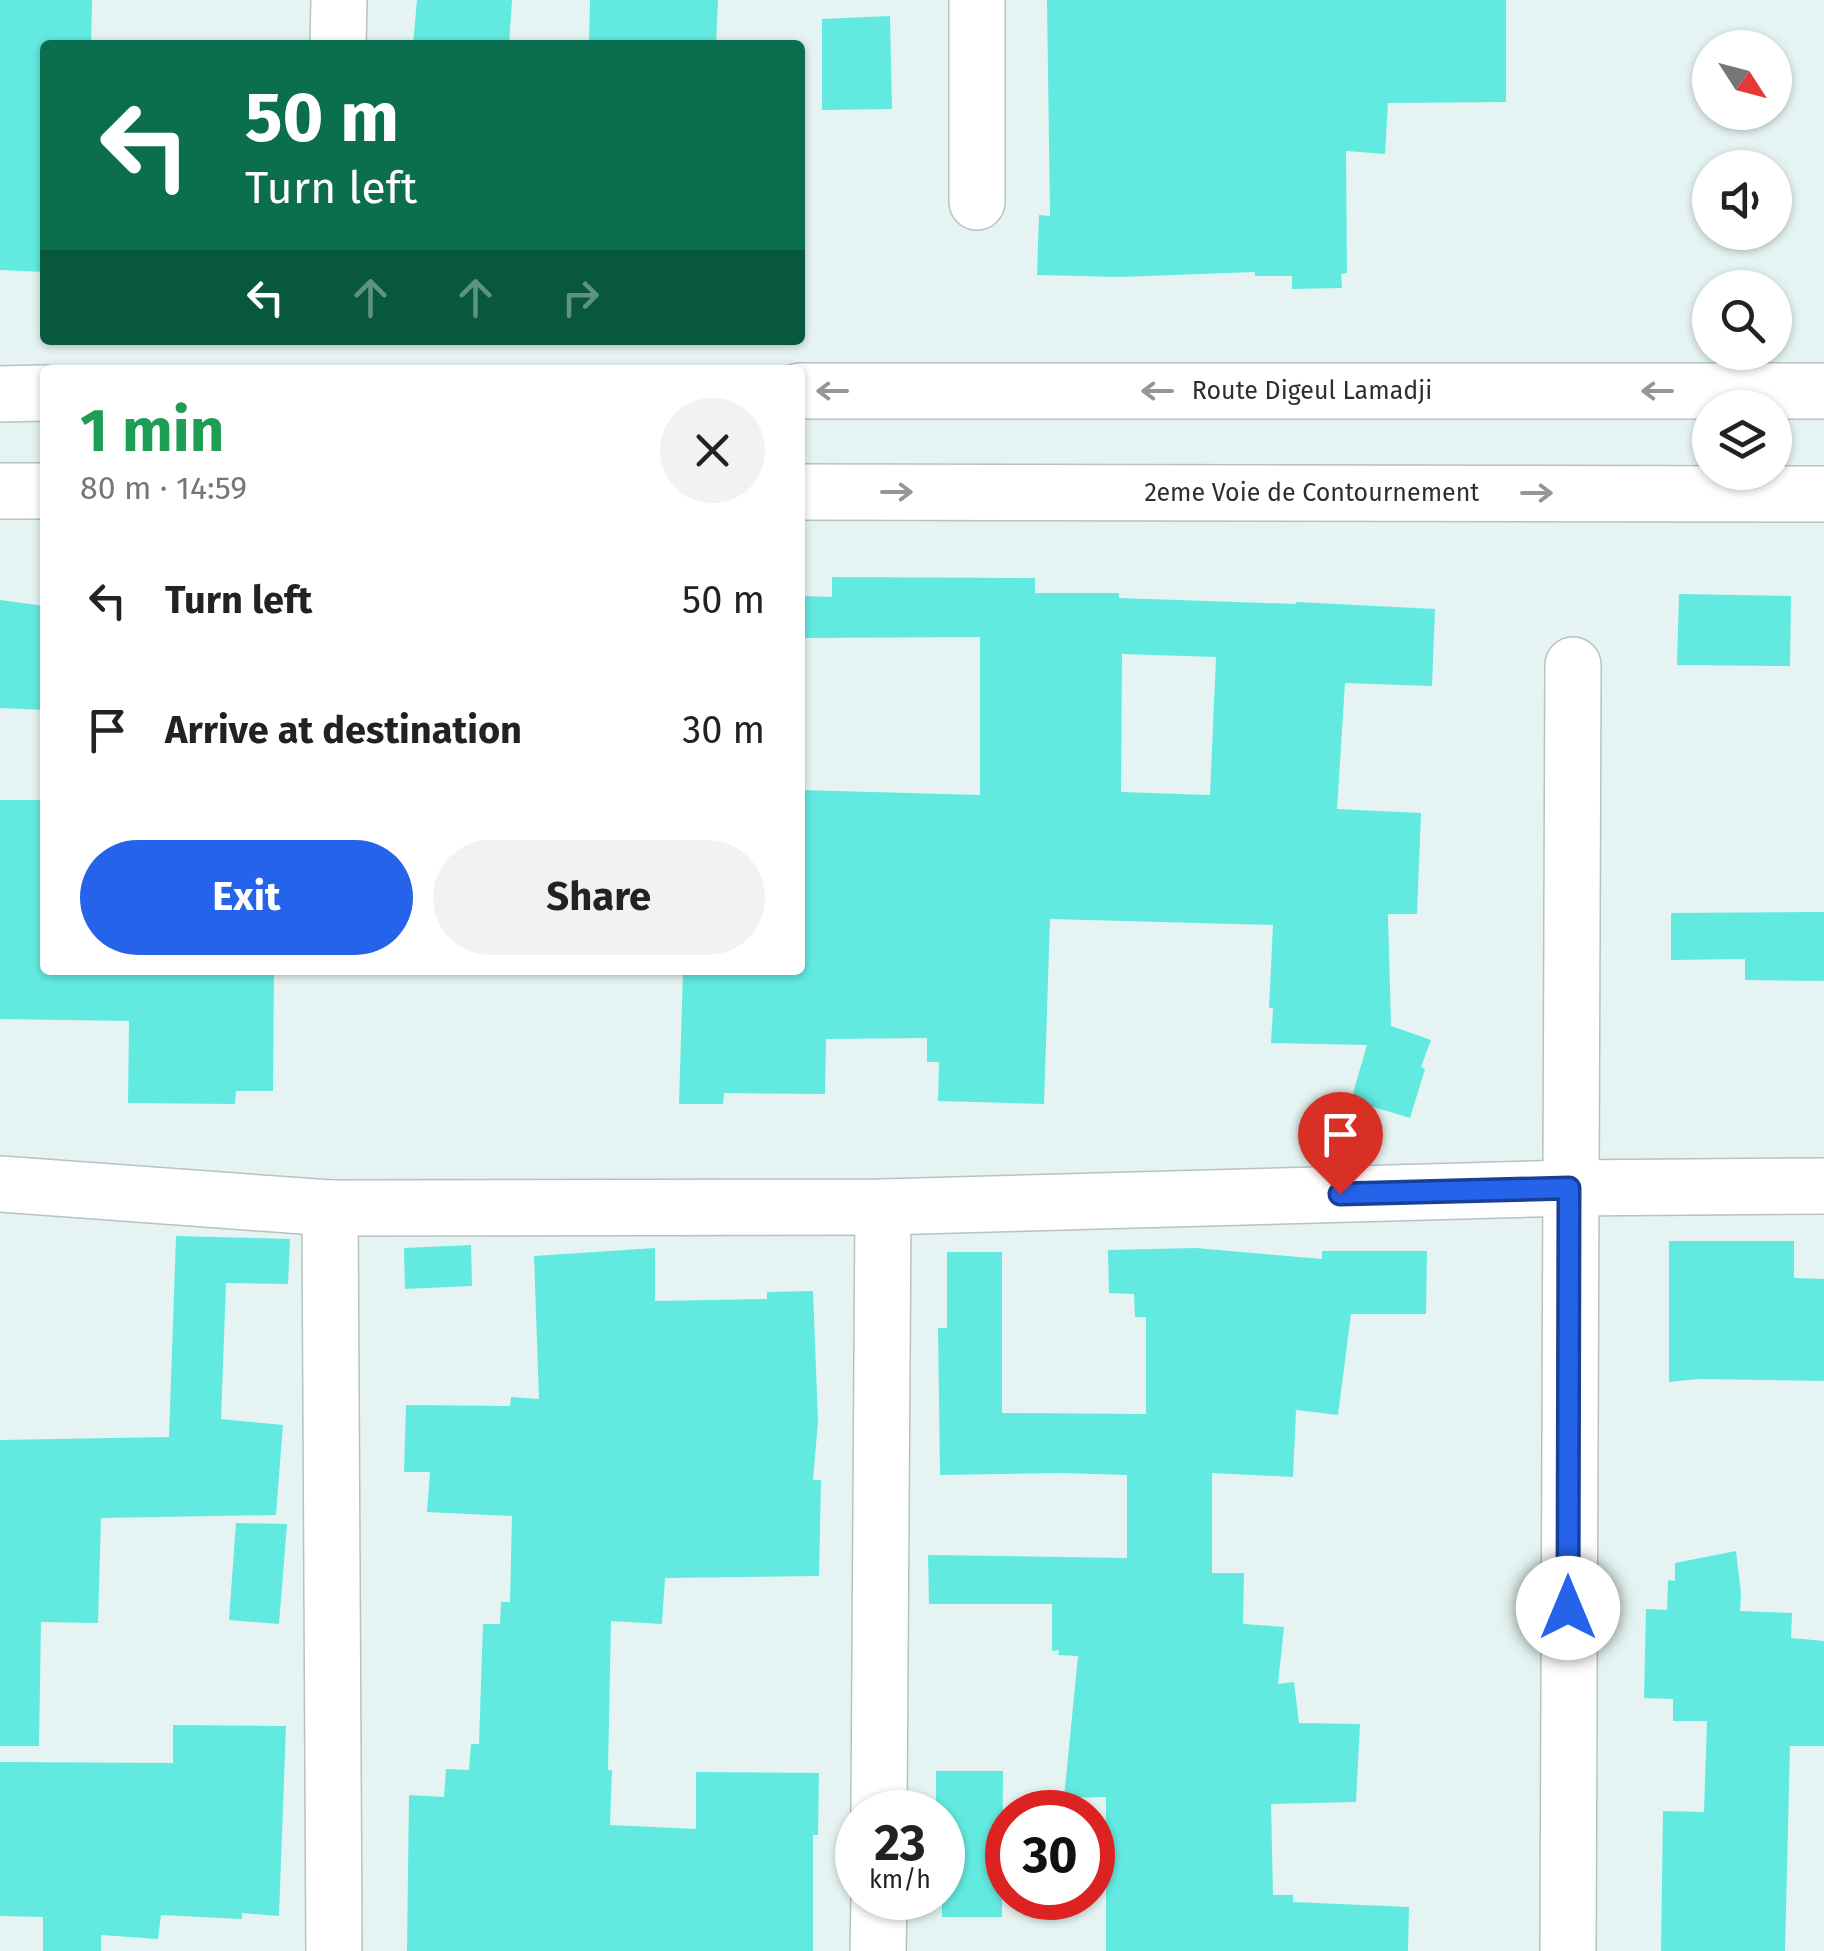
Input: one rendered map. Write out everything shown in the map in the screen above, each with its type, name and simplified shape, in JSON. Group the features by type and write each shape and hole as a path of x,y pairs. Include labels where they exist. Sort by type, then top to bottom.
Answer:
{"street":[{"path":"338,0 338,40"},
{"path":"977,0 977,202"},
{"name":"Route Digeul Lamadji","path":"805,391 1824,391"},
{"path":"0,394 40,393"},
{"path":"0,491 40,491"},
{"name":"2eme Voie de Contournement","path":"805,492 1824,494"},
{"path":"1568,1951 1572,665"},
{"path":"0,1184 330,1208 883,1207 1569,1188 1824,1186"},
{"path":"879,1790 883,1207"},
{"path":"330,1208 334,1951"},
{"path":"878,1951 879,1920"}],"building":[{"path":"0,0 92,0 91,40 40,40 40,272 0,270"},
{"path":"417,0 512,0 509,40 413,40"},
{"path":"590,0 718,0 716,40 589,40"},
{"path":"1047,0 1506,0 1506,102 1388,103 1385,154 1346,151 1347,273 1341,274 1342,288 1292,289 1292,276 1255,276 1255,272 1120,277 1037,275 1039,215 1050,216"},
{"path":"890,16 892,109 822,110 822,19"},
{"path":"832,577 1035,578 1035,593 1119,593 1119,598 1435,609 1432,686 1345,683 1337,809 1421,813 1417,914 1388,914 1391,1026 1431,1040 1410,1118 1351,1100 1367,1045 1271,1043 1273,925 1050,919 1044,1104 938,1101 939,1062 927,1062 927,1038 826,1039 825,1094 724,1093 723,1104 679,1104 683,975 805,975 805,790 980,795 980,637 805,638 805,596 832,597","holes":["1122,654 1216,657 1210,795 1121,792"]},
{"path":"1679,594 1791,596 1790,666 1677,665"},
{"path":"0,600 40,605 40,710 0,708"},
{"path":"0,800 40,800 40,975 274,975 273,1091 236,1091 235,1104 128,1103 129,1021 0,1019"},
{"path":"1824,912 1824,981 1745,980 1745,959 1671,960 1671,913"},
{"path":"176,1236 290,1239 288,1284 226,1283 221,1419 283,1425 276,1515 101,1518 98,1623 41,1622 39,1746 0,1746 0,1440 169,1437"},
{"path":"1669,1241 1794,1241 1794,1278 1824,1279 1824,1381 1669,1382"},
{"path":"471,1245 472,1286 405,1289 404,1248"},
{"path":"655,1248 655,1301 767,1299 767,1292 813,1291 818,1421 813,1480 821,1480 819,1576 665,1578 662,1624 611,1621 610,1825 696,1829 696,1772 819,1773 818,1835 813,1835 813,1951 407,1951 409,1795 444,1797 446,1769 469,1770 471,1744 479,1744 483,1624 500,1624 501,1602 510,1602 512,1516 427,1512 430,1472 404,1472 406,1405 510,1406 511,1397 539,1399 534,1256"},
{"path":"1196,1248 1322,1259 1322,1251 1427,1251 1426,1314 1351,1314 1338,1415 1296,1410 1293,1477 1212,1473 1212,1573 1244,1573 1243,1624 1284,1627 1278,1684 1294,1682 1299,1723 1360,1724 1356,1802 1271,1804 1273,1895 1293,1895 1293,1902 1409,1907 1408,1951 1106,1951 1106,1920 1115,1920 1115,1790 1065,1790 1078,1656 1052,1651 1052,1604 929,1604 928,1555 1127,1558 1127,1475 940,1475 938,1328 947,1328 947,1252 1002,1252 1002,1413 1146,1414 1146,1317 1135,1317 1134,1294 1109,1293 1108,1250"},
{"path":"236,1523 287,1524 279,1624 229,1620"},
{"path":"1736,1551 1740,1611 1792,1613 1791,1638 1824,1641 1824,1746 1790,1746 1785,1951 1661,1951 1663,1811 1704,1812 1707,1721 1673,1721 1673,1699 1644,1698 1646,1609 1667,1610 1668,1580 1675,1581 1675,1563"},
{"path":"173,1725 286,1726 279,1916 242,1913 242,1919 161,1915 158,1939 101,1935 101,1951 43,1951 43,1917 0,1916 0,1762 173,1763"},
{"path":"936,1771 1003,1771 1003,1790 985,1790 985,1917 965,1917 965,1790 936,1790"}],"route":[{"path":"1340,1194 1569,1188 1568,1608"}]}
